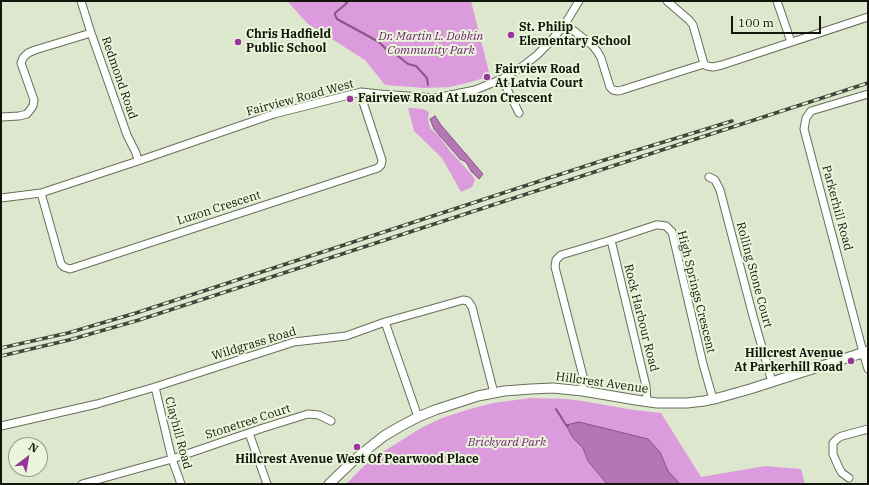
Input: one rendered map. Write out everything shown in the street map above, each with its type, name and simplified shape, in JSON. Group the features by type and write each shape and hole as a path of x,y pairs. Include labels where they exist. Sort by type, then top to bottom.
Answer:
{"street":[{"name":"Redmond Road","path":"81,1 127,135 136,153 138,161"},
{"name":"Fairview Road West","path":"1,198 40,193 274,114 361,92 436,98 475,90 502,79 537,55 566,24 579,1"},
{"path":"667,1 690,20 693,25 704,64"},
{"path":"777,1 791,42"},
{"path":"566,24 592,45 597,51 601,58 610,87 613,90 622,90 704,64 712,67 722,65 868,18"},
{"path":"1,117 27,114 33,106 34,100 21,63 23,58 28,53 91,33"},
{"path":"502,79 519,113"},
{"name":"Luzon Crescent","path":"40,193 61,264 64,267 70,268 378,168 381,165 382,160 361,92"},
{"name":"Parkerhill Road","path":"868,94 811,111 806,118 804,128 865,351 868,369"},
{"name":"Rolling Stone Court","path":"709,177 714,180 720,190 772,382"},
{"name":"High Springs Crescent","path":"582,391 583,376 555,265 557,258 561,255 656,225 666,226 672,232 703,364 713,399"},
{"name":"Rock Harbour Road","path":"611,240 646,386 647,401"},
{"name":"Wildgrass Road","path":"1,426 97,404 294,342 346,336 385,322 460,300 468,301 472,307 494,393"},
{"path":"385,322 418,417"},
{"name":"Hillcrest Avenue","path":"329,484 352,462 384,436 418,417 454,403 494,393 553,388 666,403 704,401 772,382 865,351"},
{"name":"Clayhill Road","path":"155,387 172,459 182,484"},
{"name":"Stonetree Court","path":"82,484 172,459 308,414 319,415 331,421"},
{"path":"849,478 842,473 839,468 833,454 833,443 842,436 868,429"},
{"path":"248,433 267,484"}],"green space":[{"name":"Dr. Martin L. Dobkin Community Park","path":"287,1 471,1 490,76 450,87 425,88 385,85 365,60 308,24"},
{"path":"408,108 423,109 429,112 428,119 430,128 439,136 450,151 472,175 475,180 472,187 461,192 442,158 414,131"},
{"name":"Brickyard Park","path":"531,398 567,399 661,413 701,477 765,466 801,469 805,484 346,484 364,466 378,455 421,428 442,418 493,403"}],"shaded area":[{"path":"435,116 483,174 479,179 471,171 466,162 460,159 434,129 430,119"},
{"path":"579,422 648,439 660,452 668,471 680,484 607,484 588,461 583,448 573,438 566,425"}],"waterway":[{"path":"345,1 347,3 335,13 337,19 379,42 387,50 394,53 408,64 416,66 427,78 428,85"},
{"path":"556,409 568,426"}],"railway":[{"path":"1,356 69,340 139,320 868,83"},
{"path":"1,348 68,333 136,313 598,162 732,121"}],"place":[{"name":"St. Philip Elementary School","path":"511,35"},
{"name":"Chris Hadfield Public School","path":"238,42"},
{"name":"Fairview Road At Latvia Court","path":"487,77"},
{"name":"Fairview Road At Luzon Crescent","path":"350,99"},
{"name":"Hillcrest Avenue At Parkerhill Road","path":"851,361"},
{"name":"Hillcrest Avenue West Of Pearwood Place","path":"357,447"}]}
